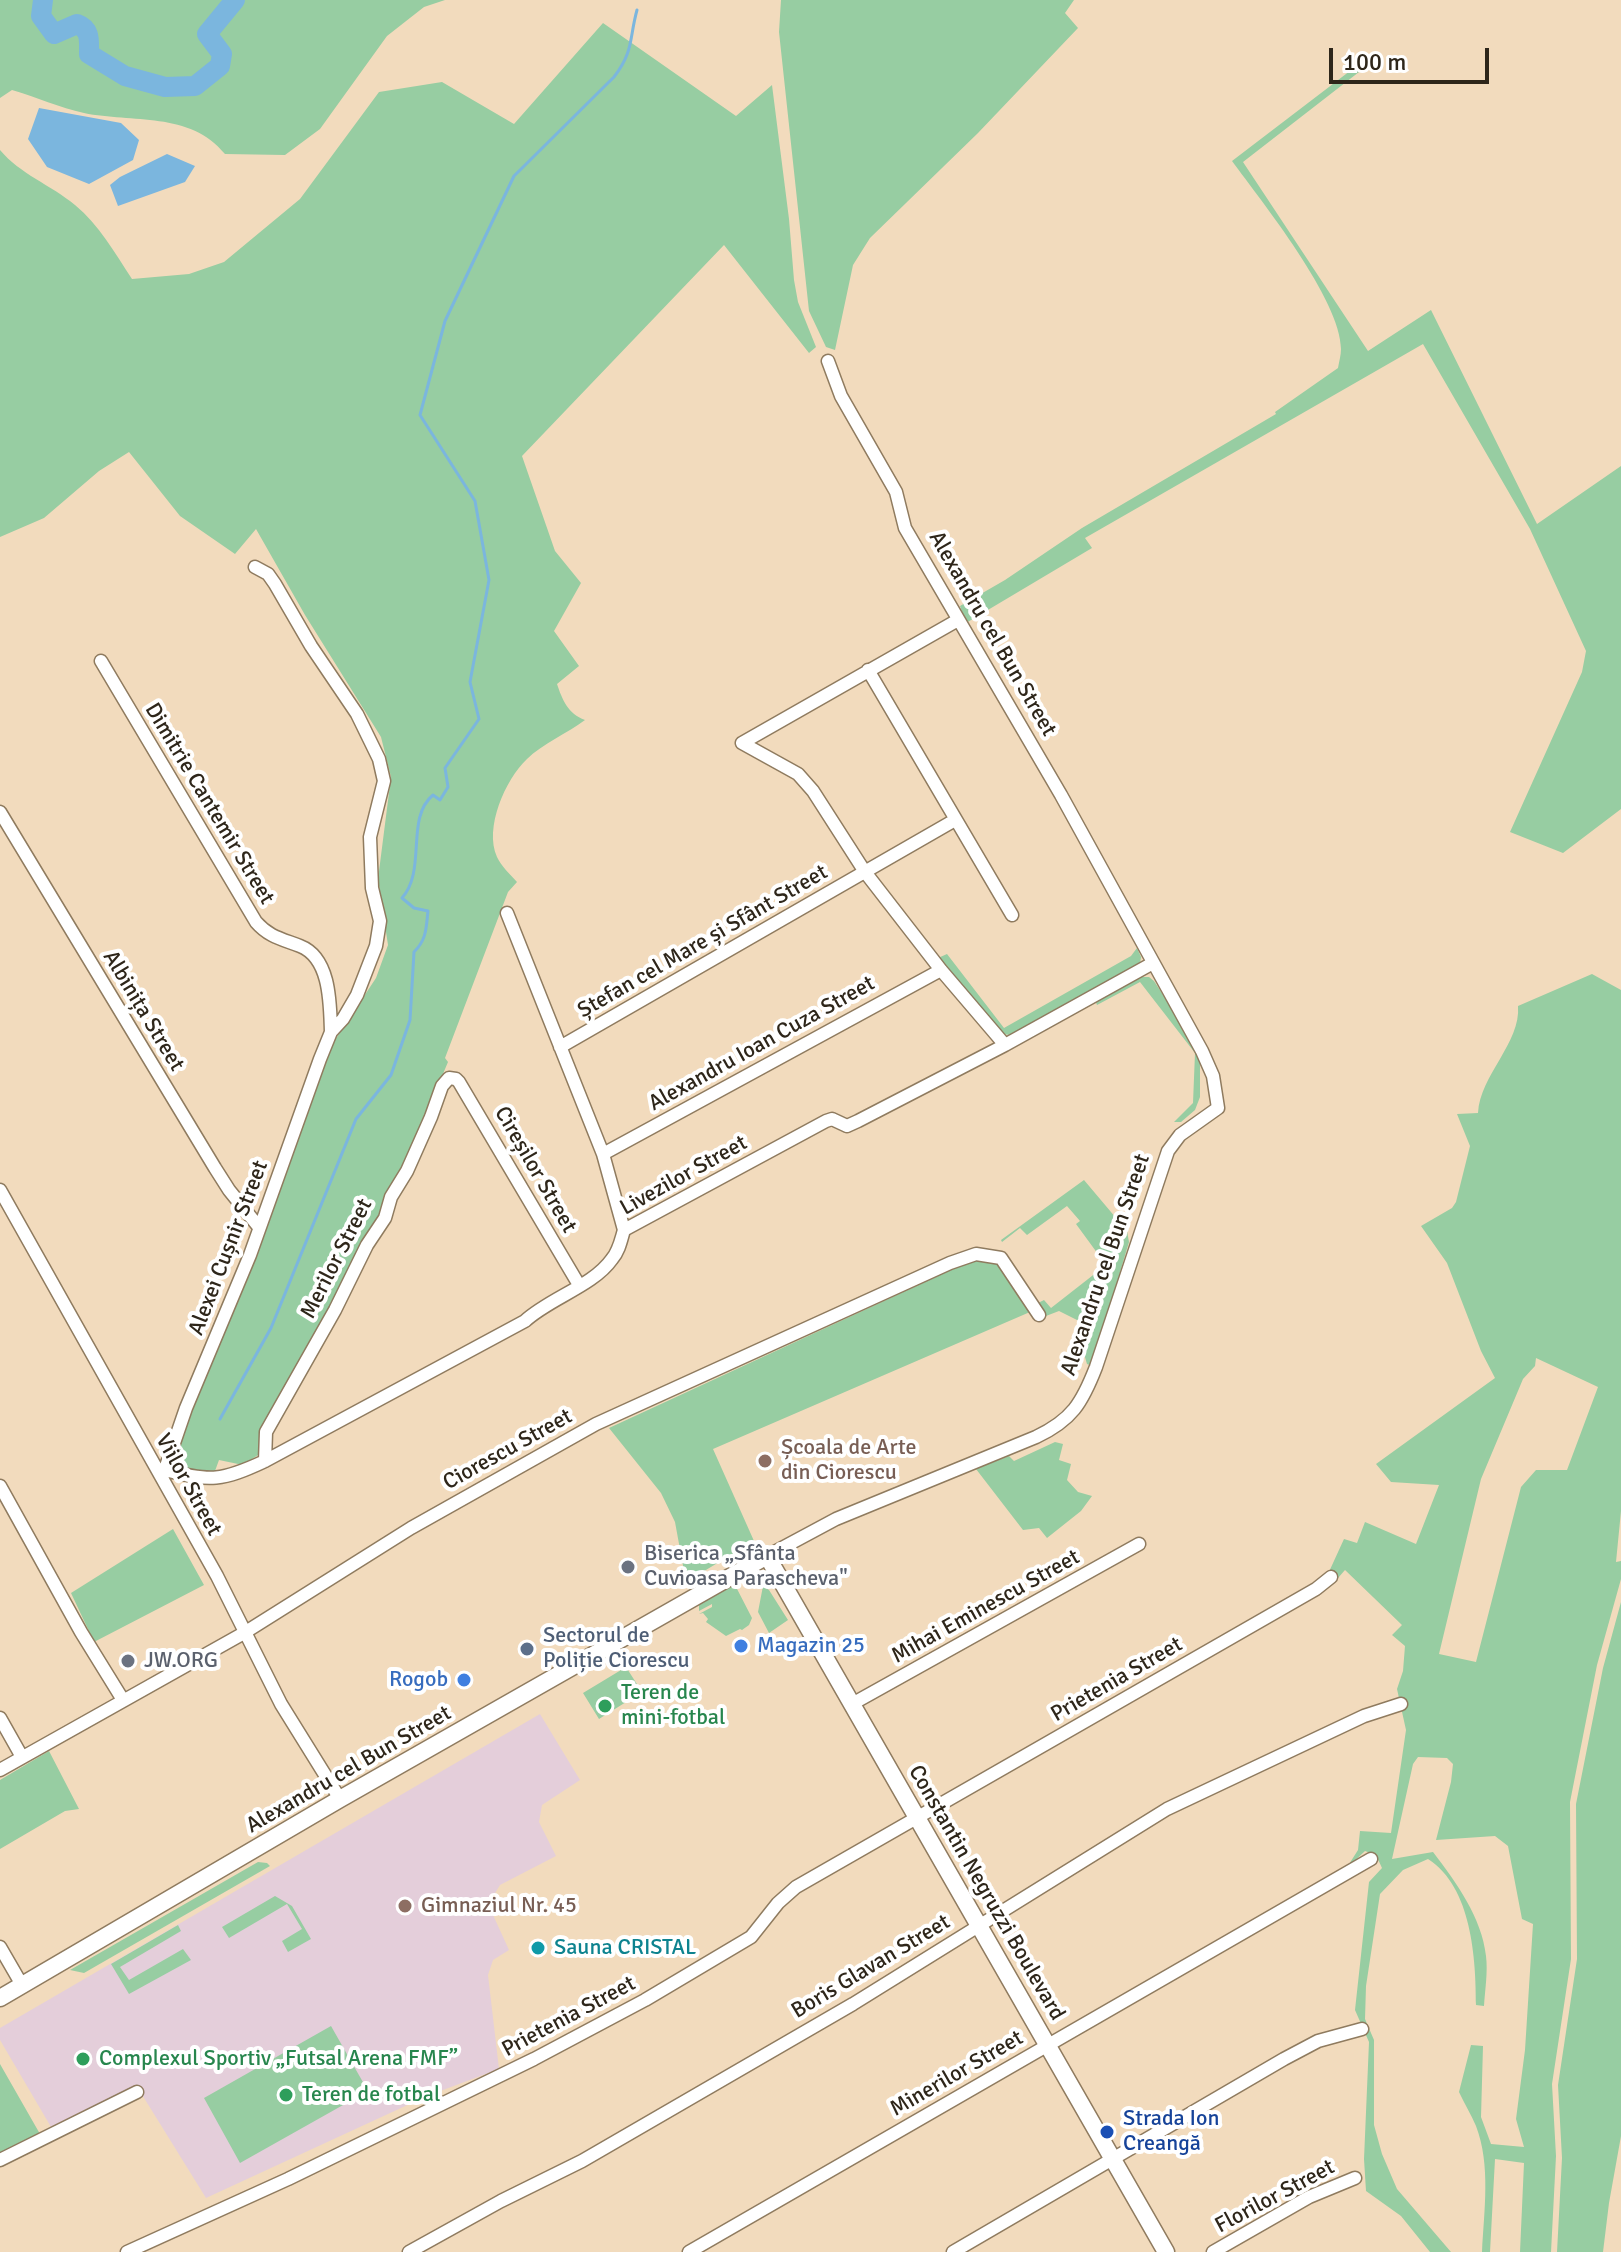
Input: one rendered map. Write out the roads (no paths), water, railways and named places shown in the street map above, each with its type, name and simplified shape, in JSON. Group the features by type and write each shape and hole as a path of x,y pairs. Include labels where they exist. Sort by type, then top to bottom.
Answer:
{"street":[{"name":"Alexandru cel Bun Street","path":"0,1998 340,1799 767,1556 836,1519 1053,1429 1066,1421 1077,1408 1096,1367 1168,1151 1180,1135 1218,1108 1213,1076 1061,795 905,528 896,492 841,396 828,361"},
{"path":"255,567 268,574 275,584 311,646 357,714 379,759 384,781 370,837 372,888 380,921 376,946 357,995 331,1032"},
{"path":"958,620 868,670 1012,915"},
{"name":"Dimitrie Cantemir Street","path":"101,661 256,922 273,937 305,949 320,964 330,998 331,1032"},
{"name":"Ștefan cel Mare și Sfânt Street","path":"868,670 742,743 798,774 813,791 865,872 941,970 1005,1045"},
{"name":"Albinița Street","path":"0,812 222,1179 258,1226"},
{"name":"Ștefan cel Mare și Sfânt Street","path":"560,1047 955,820"},
{"path":"507,913 603,1154 624,1230"},
{"name":"Livezilor Street","path":"163,1474 214,1480 265,1461 525,1321 539,1308 579,1285 612,1260 624,1230 826,1121 832,1119 847,1126 1005,1045 1153,963"},
{"name":"Alexandru Ioan Cuza Street","path":"603,1154 941,970"},
{"name":"Alexei Cușnir Street","path":"163,1474 186,1408 250,1255 331,1032"},
{"name":"Cireșilor Street","path":"452,1077 459,1082 481,1117 579,1285"},
{"name":"Merilor Street","path":"265,1461 266,1432 335,1310 367,1245 385,1218 391,1197 418,1149 442,1086 452,1077"},
{"name":"Viilor Street","path":"0,1190 163,1474 281,1704 340,1799"},
{"name":"Ciorescu Street","path":"0,1770 244,1633 411,1528 596,1424 968,1256 976,1254 1001,1258 1039,1315"},
{"path":"0,1486 123,1700"},
{"name":"Mihai Eminescu Street","path":"852,1704 1139,1544"},
{"name":"Constantin Negruzzi Boulevard","path":"767,1556 1166,2252"},
{"name":"Prietenia Street","path":"127,2252 346,2151 534,2059 645,2000 751,1937 778,1903 796,1887 1316,1589 1331,1577"},
{"name":"Boris Glavan Street","path":"409,2252 625,2137 853,2004 1167,1809 1364,1716 1401,1704"},
{"path":"0,1718 22,1757"},
{"name":"Minerilor Street","path":"689,2252 1371,1859"},
{"path":"0,1947 22,1985"},
{"path":"953,2252 1318,2041 1362,2029"},
{"path":"0,2160 137,2092"},
{"name":"Florilor Street","path":"1213,2252 1309,2197 1355,2178"}],"water":[{"path":"39,108 121,123 139,140 133,160 89,184 47,167 28,139"},
{"path":"167,154 195,166 185,182 118,206 110,185"}],"waterway":[{"path":"43,0 41,16 54,34 77,24 82,26 87,32 89,54 125,76 165,87 195,86 220,66 222,54 207,34 235,0"},
{"path":"220,1419 271,1328 356,1119 391,1075 410,1020 414,952 424,938 427,923 428,911 414,908 402,898 413,873 420,817 433,795 440,800 448,787 445,768 479,719 470,682 489,580 475,501 420,415 445,321 514,176 614,77 628,52 637,10"}],"place":[{"name":"Școala de Arte din Ciorescu","path":"765,1461"},
{"name":"Biserica „Sfânta Cuvioasa Parascheva\"","path":"628,1567"},
{"name":"Magazin 25","path":"741,1646"},
{"name":"Sectorul de Poliție Ciorescu","path":"527,1649"},
{"name":"JW.ORG","path":"128,1661"},
{"name":"Rogob","path":"464,1680"},
{"name":"Teren de mini-fotbal","path":"605,1706"},
{"name":"Gimnaziul Nr. 45","path":"405,1906"},
{"name":"Sauna CRISTAL","path":"538,1948"},
{"name":"Complexul Sportiv „Futsal Arena FMF”","path":"83,2059"},
{"name":"Teren de fotbal","path":"286,2095"},
{"name":"Strada Ion Creangă","path":"1107,2132"}]}
